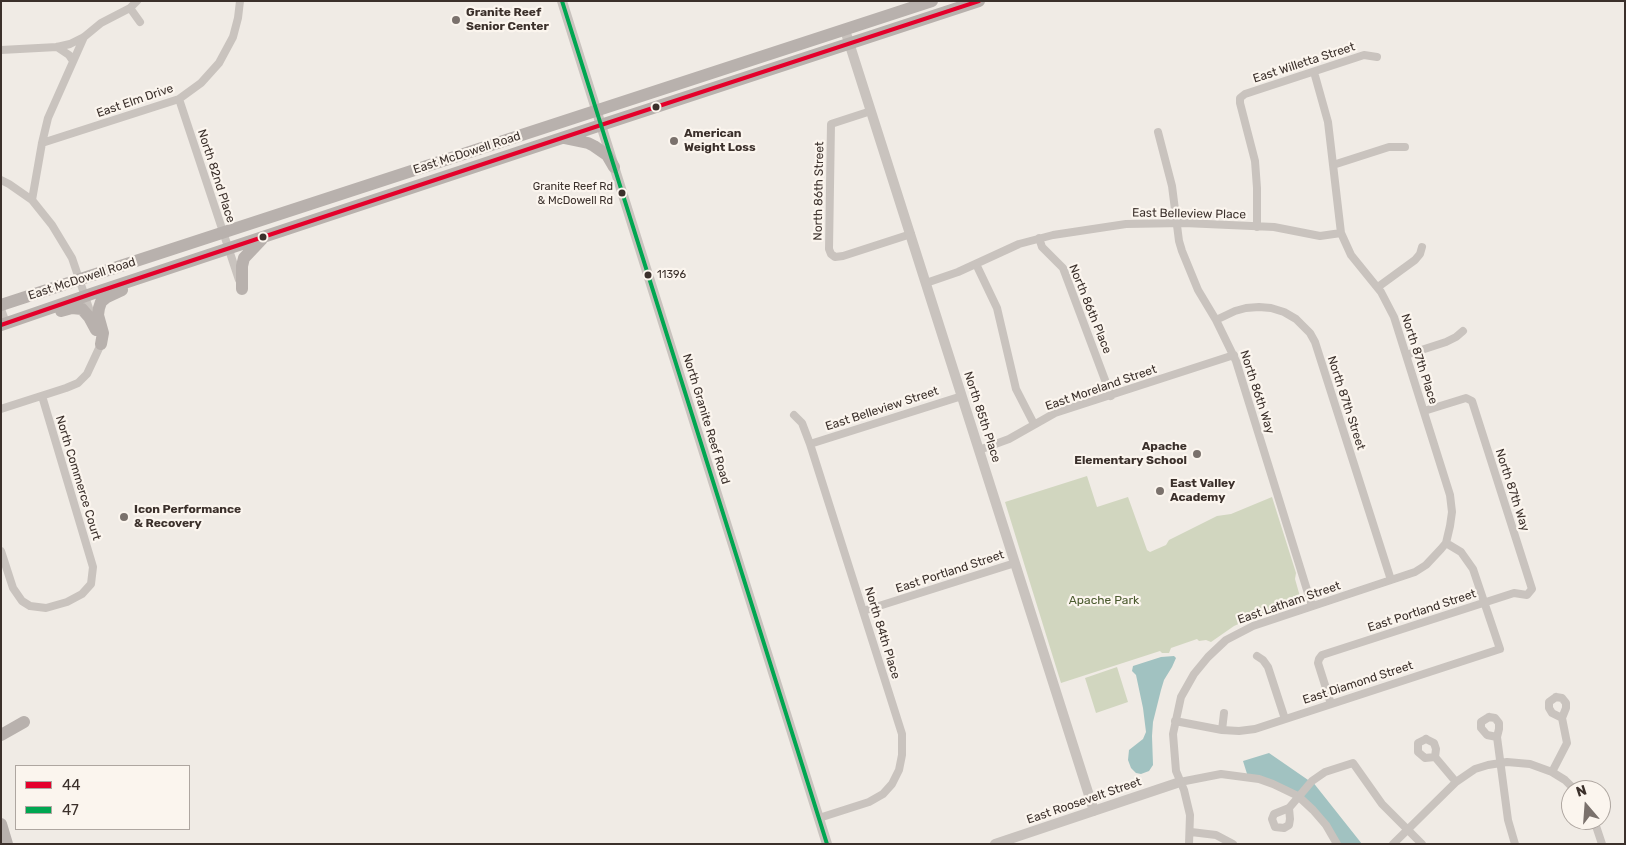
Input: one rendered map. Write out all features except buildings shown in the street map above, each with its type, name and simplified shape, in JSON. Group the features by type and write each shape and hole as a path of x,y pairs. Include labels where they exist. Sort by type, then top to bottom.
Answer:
{"main road":[{"name":"East McDowell Road","path":"1,305 932,1"},
{"name":"East McDowell Road","path":"4,324 85,295 979,1"},
{"path":"758,58 763,72"},
{"path":"562,138 588,143 607,155 614,166"},
{"path":"417,169 422,184"},
{"path":"242,289 244,258 264,236"},
{"path":"101,344 103,333 98,315 101,302 107,297 173,267"},
{"path":"30,315 42,317 68,308 78,308 87,313 96,330"},
{"path":"1,725 24,722 1,735"},
{"path":"1,824 7,844"}],"street":[{"path":"1,50 57,47 70,44 84,37 101,23 130,8 137,1"},
{"name":"East Elm Drive","path":"42,143 179,99 201,83 220,63 233,37 240,1"},
{"name":"North Granite Reef Road","path":"562,1 827,844"},
{"path":"130,8 140,22"},
{"name":"North 85th Place","path":"846,30 1094,811"},
{"path":"32,200 48,118 84,37"},
{"path":"57,47 69,55 73,61"},
{"name":"East Willetta Street","path":"1257,226 1255,161 1240,98 1245,94 1364,55 1377,57"},
{"name":"North 87th Place","path":"1314,72 1326,112 1341,233 1351,255 1378,287 1392,311 1452,504 1446,543"},
{"name":"North 82nd Place","path":"179,99 242,289"},
{"name":"North 86th Street","path":"871,111 831,124 829,249 835,257 843,256 911,234"},
{"name":"North 86th Way","path":"1158,132 1172,186 1179,241 1184,260 1198,290 1234,355 1312,606"},
{"path":"1333,165 1389,147 1405,147"},
{"path":"1,180 32,200 64,242 80,280 101,344 87,374 77,383 1,409"},
{"name":"East Belleview Place","path":"926,283 958,272 1019,244 1039,238 1126,224 1177,223 1257,226 1320,236 1341,233"},
{"name":"North 86th Place","path":"1039,238 1042,247 1063,268 1111,396"},
{"path":"1378,287 1415,260 1420,254 1422,246"},
{"path":"976,264 997,308 1016,388 1034,424"},
{"name":"North 87th Street","path":"1216,320 1246,308 1270,308 1284,312 1296,319 1310,333 1315,342 1391,580"},
{"path":"1,309 4,324"},
{"path":"1406,355 1446,342 1463,331"},
{"name":"East Moreland Street","path":"979,450 1009,440 1056,413 1234,355"},
{"name":"North Commerce Court","path":"1,551 16,595 22,601 36,608 46,608 76,599 90,584 93,567 42,396"},
{"name":"East Belleview Street","path":"810,444 962,396"},
{"name":"North 87th Way","path":"1424,411 1461,399 1470,399 1472,401 1532,589"},
{"name":"North 84th Place","path":"794,415 802,423 810,444 902,734 902,755 899,770 892,784 883,794 869,802 819,818"},
{"path":"1446,543 1467,558 1476,574 1485,602"},
{"name":"East Latham Street","path":"1189,844 1191,832 1188,806 1176,771 1173,753 1173,734 1181,697 1187,684 1215,649 1237,633 1253,626 1415,572 1434,558 1446,543"},
{"name":"East Portland Street","path":"863,611 1015,563"},
{"name":"East Portland Street","path":"1331,704 1318,663 1322,655 1514,592 1527,595 1532,589"},
{"name":"East Diamond Street","path":"1175,721 1222,730 1239,731 1255,729 1500,649 1485,602"},
{"path":"1257,656 1263,660 1268,668 1285,719"},
{"path":"1222,730 1224,713"},
{"path":"1552,772 1567,743 1562,718"},
{"path":"1497,737 1508,820 1515,844"},
{"path":"1435,758 1456,782"},
{"path":"1393,844 1456,782 1475,769 1501,762 1530,764 1552,772 1565,780"},
{"path":"1289,808 1311,782 1324,772 1353,763 1382,804 1422,844"},
{"path":"1180,782 1221,774 1259,779 1273,784 1298,796 1320,817 1338,844"},
{"name":"East Roosevelt Street","path":"995,844 1180,782"},
{"path":"1597,830 1602,844"},
{"path":"1191,832 1216,835 1233,844"}],"green space":[{"name":"Apache Park","path":"1087,476 1097,507 1128,497 1147,550 1150,552 1166,545 1169,540 1217,516 1231,514 1272,497 1296,573 1295,579 1301,600 1234,626 1211,642 1206,640 1199,641 1197,639 1171,648 1169,653 1162,653 1160,651 1061,683 1005,502"},
{"path":"1117,667 1128,702 1096,713 1085,678"}],"water":[{"path":"1174,656 1176,658 1164,680 1153,722 1153,765 1149,771 1141,774 1136,773 1131,768 1128,760 1129,750 1143,739 1146,732 1136,675 1132,671 1133,666 1161,657"},
{"path":"1269,753 1312,781 1362,844 1337,844 1298,796 1248,777 1243,761"}],"transit line":[{"name":"47","path":"562,1 827,844"},
{"name":"44","path":"1,325 979,1"}],"place":[{"name":"Granite Reef Senior Center","path":"456,20"},
{"name":"American Weight Loss","path":"674,141"},
{"name":"Granite Reef Rd & McDowell Rd","path":"622,193"},
{"name":"11396","path":"648,275"},
{"name":"Apache Elementary School","path":"1197,454"},
{"name":"East Valley Academy","path":"1160,491"},
{"name":"Icon Performance & Recovery","path":"124,517"}]}
